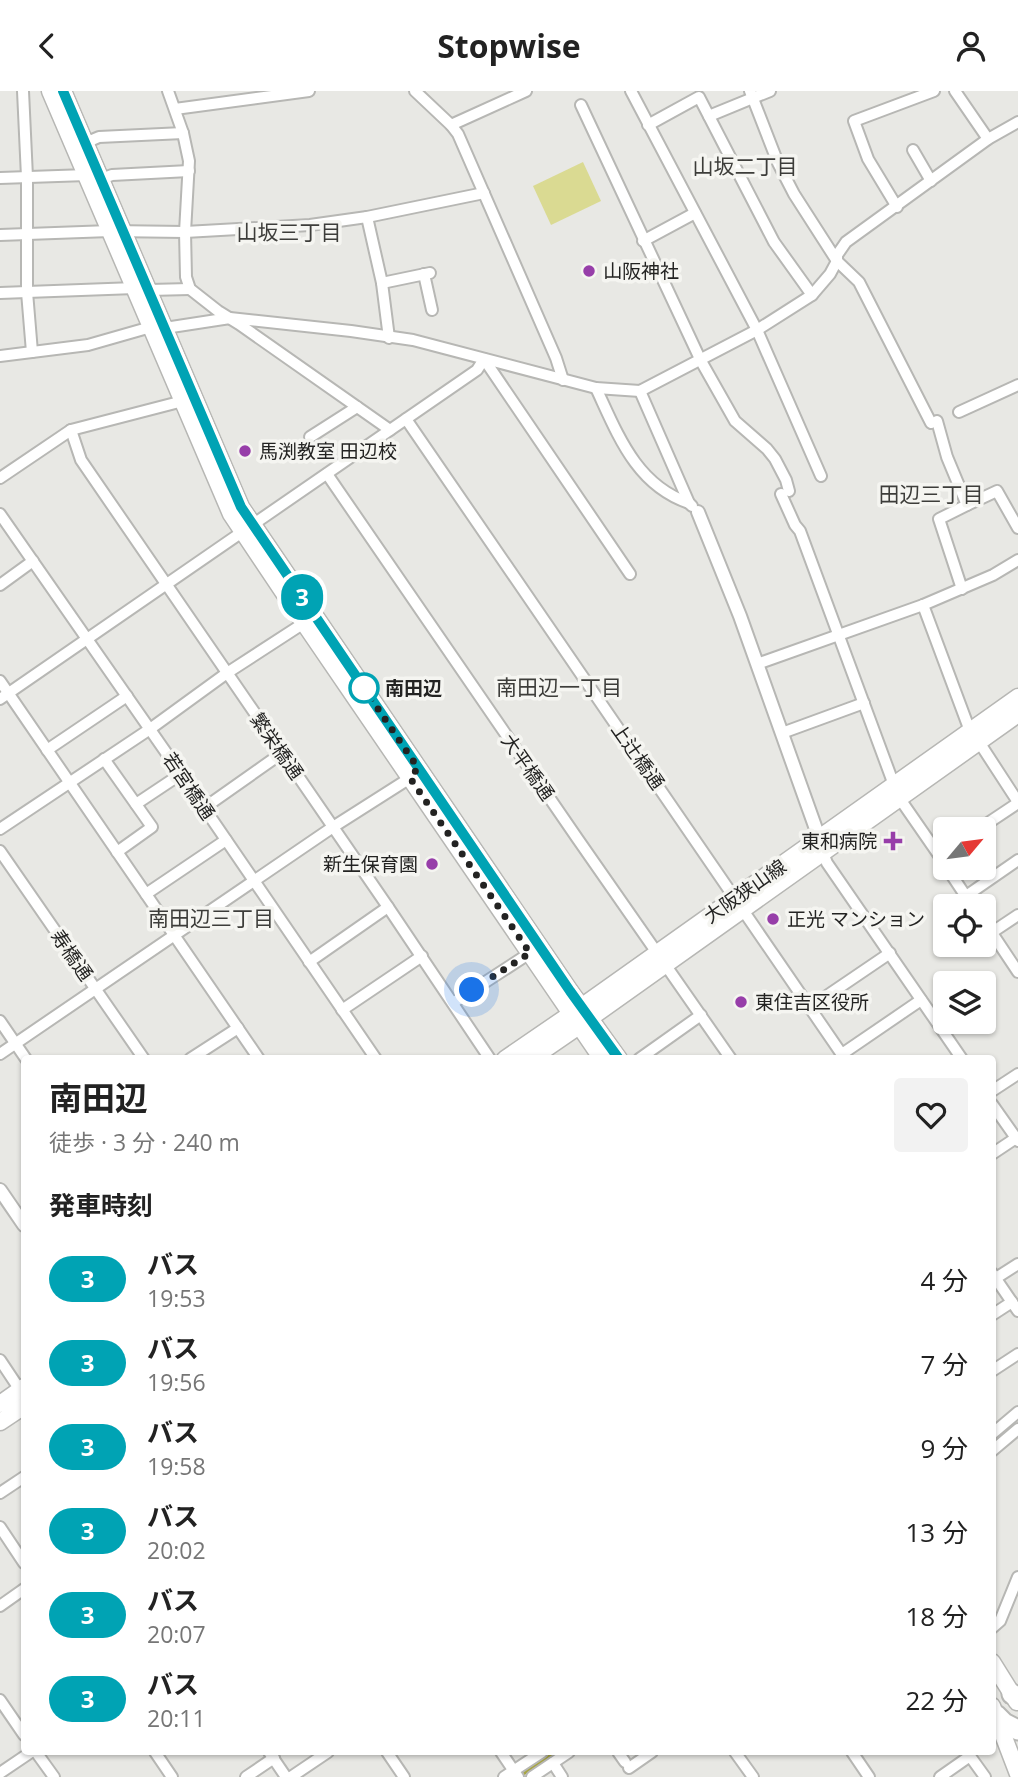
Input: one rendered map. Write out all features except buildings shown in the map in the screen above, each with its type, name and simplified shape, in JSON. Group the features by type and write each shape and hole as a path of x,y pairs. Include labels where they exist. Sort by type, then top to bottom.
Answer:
{"highway":[{"path":"996,1713 1004,1723 1018,1730"}],"main road":[{"path":"50,91 94,177 158,328 241,507 247,528 304,623 414,773 530,953 580,1017 615,1055"},
{"path":"63,91 85,143 94,177"},
{"path":"158,328 183,401 232,514 247,528 580,1017 600,1055"},
{"name":"大阪狭山線","path":"536,1055 580,1017 974,737 1018,697"},
{"name":"大阪狭山線","path":"974,737 1018,714"},
{"name":"大阪狭山線","path":"512,1055 580,1017"},
{"path":"0,1404 21,1395"},
{"path":"0,1422 21,1396"},
{"path":"996,1668 1016,1698"},
{"path":"996,1716 1018,1773"}],"street":[{"path":"23,91 27,177 27,292 32,352"},
{"path":"168,91 183,133 189,162 185,232 186,277 190,289 390,430"},
{"path":"175,109 309,91"},
{"path":"415,91 458,134 564,380"},
{"path":"491,91 496,103"},
{"path":"451,125 526,91"},
{"path":"631,91 757,330 821,476"},
{"path":"709,116 751,94 770,91"},
{"path":"897,207 868,159 854,121 934,91"},
{"path":"955,91 988,139"},
{"path":"751,94 778,163 794,194 837,261 859,282 934,422 967,505"},
{"path":"648,124 699,97 774,242 812,295"},
{"path":"581,105 701,361 735,421 767,449 786,480 785,493 795,525 800,531 897,792 933,845"},
{"path":"0,356 88,345 158,328 230,318 413,340 596,388 640,391 757,330 812,295 830,274 837,255 846,242 988,139 1018,122"},
{"path":"85,143 99,137 183,133"},
{"path":"913,150 931,181"},
{"path":"0,178 94,177 189,171"},
{"path":"0,235 117,231 185,232 310,225 368,217 484,193"},
{"path":"643,241 695,213"},
{"path":"368,217 382,283 389,338"},
{"path":"382,283 427,273 432,310"},
{"path":"0,293 190,289"},
{"path":"4,696 477,370 484,359"},
{"path":"484,359 630,574"},
{"path":"959,412 1018,385"},
{"path":"596,388 624,447 645,475 673,498 694,508"},
{"path":"640,391 694,508 757,664 827,863 958,1055"},
{"path":"0,478 71,430 183,401"},
{"path":"310,437 357,407"},
{"name":"上辻橋通","path":"406,419 842,1055"},
{"name":"繁栄橋通","path":"71,430 81,460 487,1055"},
{"name":"大平橋通","path":"327,474 728,1055"},
{"path":"962,589 939,519 997,491 1018,528"},
{"name":"若宮橋通","path":"2,520 88,639 373,1055"},
{"path":"757,664 923,605 993,575 1018,560"},
{"path":"0,585 33,561"},
{"path":"923,605 974,737 1018,803 996,818"},
{"path":"0,829 304,623"},
{"path":"0,681 4,696 47,750 256,1055"},
{"path":"47,750 127,696"},
{"path":"782,733 864,703"},
{"path":"204,807 282,753"},
{"path":"104,759 152,827 117,852"},
{"path":"0,1054 414,773"},
{"path":"135,804 181,774"},
{"path":"146,894 226,840"},
{"name":"寿橋通","path":"1,854 141,1055"},
{"path":"969,894 1018,860"},
{"path":"309,962 388,907"},
{"path":"996,930 1018,915"},
{"path":"996,940 1018,972"},
{"path":"453,1003 530,953"},
{"path":"809,1008 890,953"},
{"path":"342,1010 422,956"},
{"path":"844,1055 921,1000"},
{"path":"645,1055 701,1015"},
{"path":"0,1021 23,1055"},
{"path":"196,1055 238,1028"},
{"path":"996,1088 1018,1074"},
{"path":"996,1110 1017,1140 996,1152"},
{"path":"0,1190 21,1221"},
{"path":"996,1275 1018,1264"},
{"path":"996,1279 1015,1307 996,1314"},
{"path":"996,1368 1018,1354"},
{"path":"0,1360 21,1391"},
{"path":"996,1431 1018,1412"},
{"path":"996,1448 1018,1429"},
{"path":"0,1493 21,1479"},
{"path":"0,1527 21,1557"},
{"path":"996,1624 1000,1621 1018,1577"},
{"path":"0,1606 21,1591"},
{"path":"0,1700 21,1731"},
{"path":"0,1773 27,1755"},
{"path":"38,1755 54,1777"},
{"path":"157,1755 172,1777"},
{"path":"246,1777 271,1755 289,1777 323,1755"},
{"path":"389,1755 404,1777"},
{"path":"503,1755 513,1774 538,1755"},
{"path":"532,1777 565,1755"},
{"path":"620,1755 627,1765 646,1755"},
{"path":"737,1755 753,1777"},
{"path":"854,1755 869,1777"},
{"path":"940,1777 967,1755"},
{"path":"969,1755 985,1777"},
{"path":"553,1763 562,1777"}],"shaded area":[{"path":"583,162 601,201 551,225 533,186"}],"waterway":[{"path":"996,1438 1012,1424"},
{"path":"520,1776 552,1755"}],"bus line":[{"name":"3","path":"63,91 241,507 616,1055"}],"place":[{"name":"山阪神社","path":"589,271"},
{"name":"馬渕教室 田辺校","path":"245,451"},
{"name":"南田辺","path":"364,688"},
{"name":"東和病院","path":"893,841"},
{"name":"新生保育園","path":"432,864"},
{"name":"正光 マンション","path":"773,919"},
{"name":"東住吉区役所","path":"741,1002"}],"district":[{"name":"山坂二丁目","path":"745,167"},
{"name":"山坂三丁目","path":"289,233"},
{"name":"田辺三丁目","path":"931,495"},
{"name":"南田辺一丁目","path":"559,688"},
{"name":"南田辺三丁目","path":"211,919"}],"route":[{"path":"364,688 418,768 410,778 530,953 472,990"}]}
